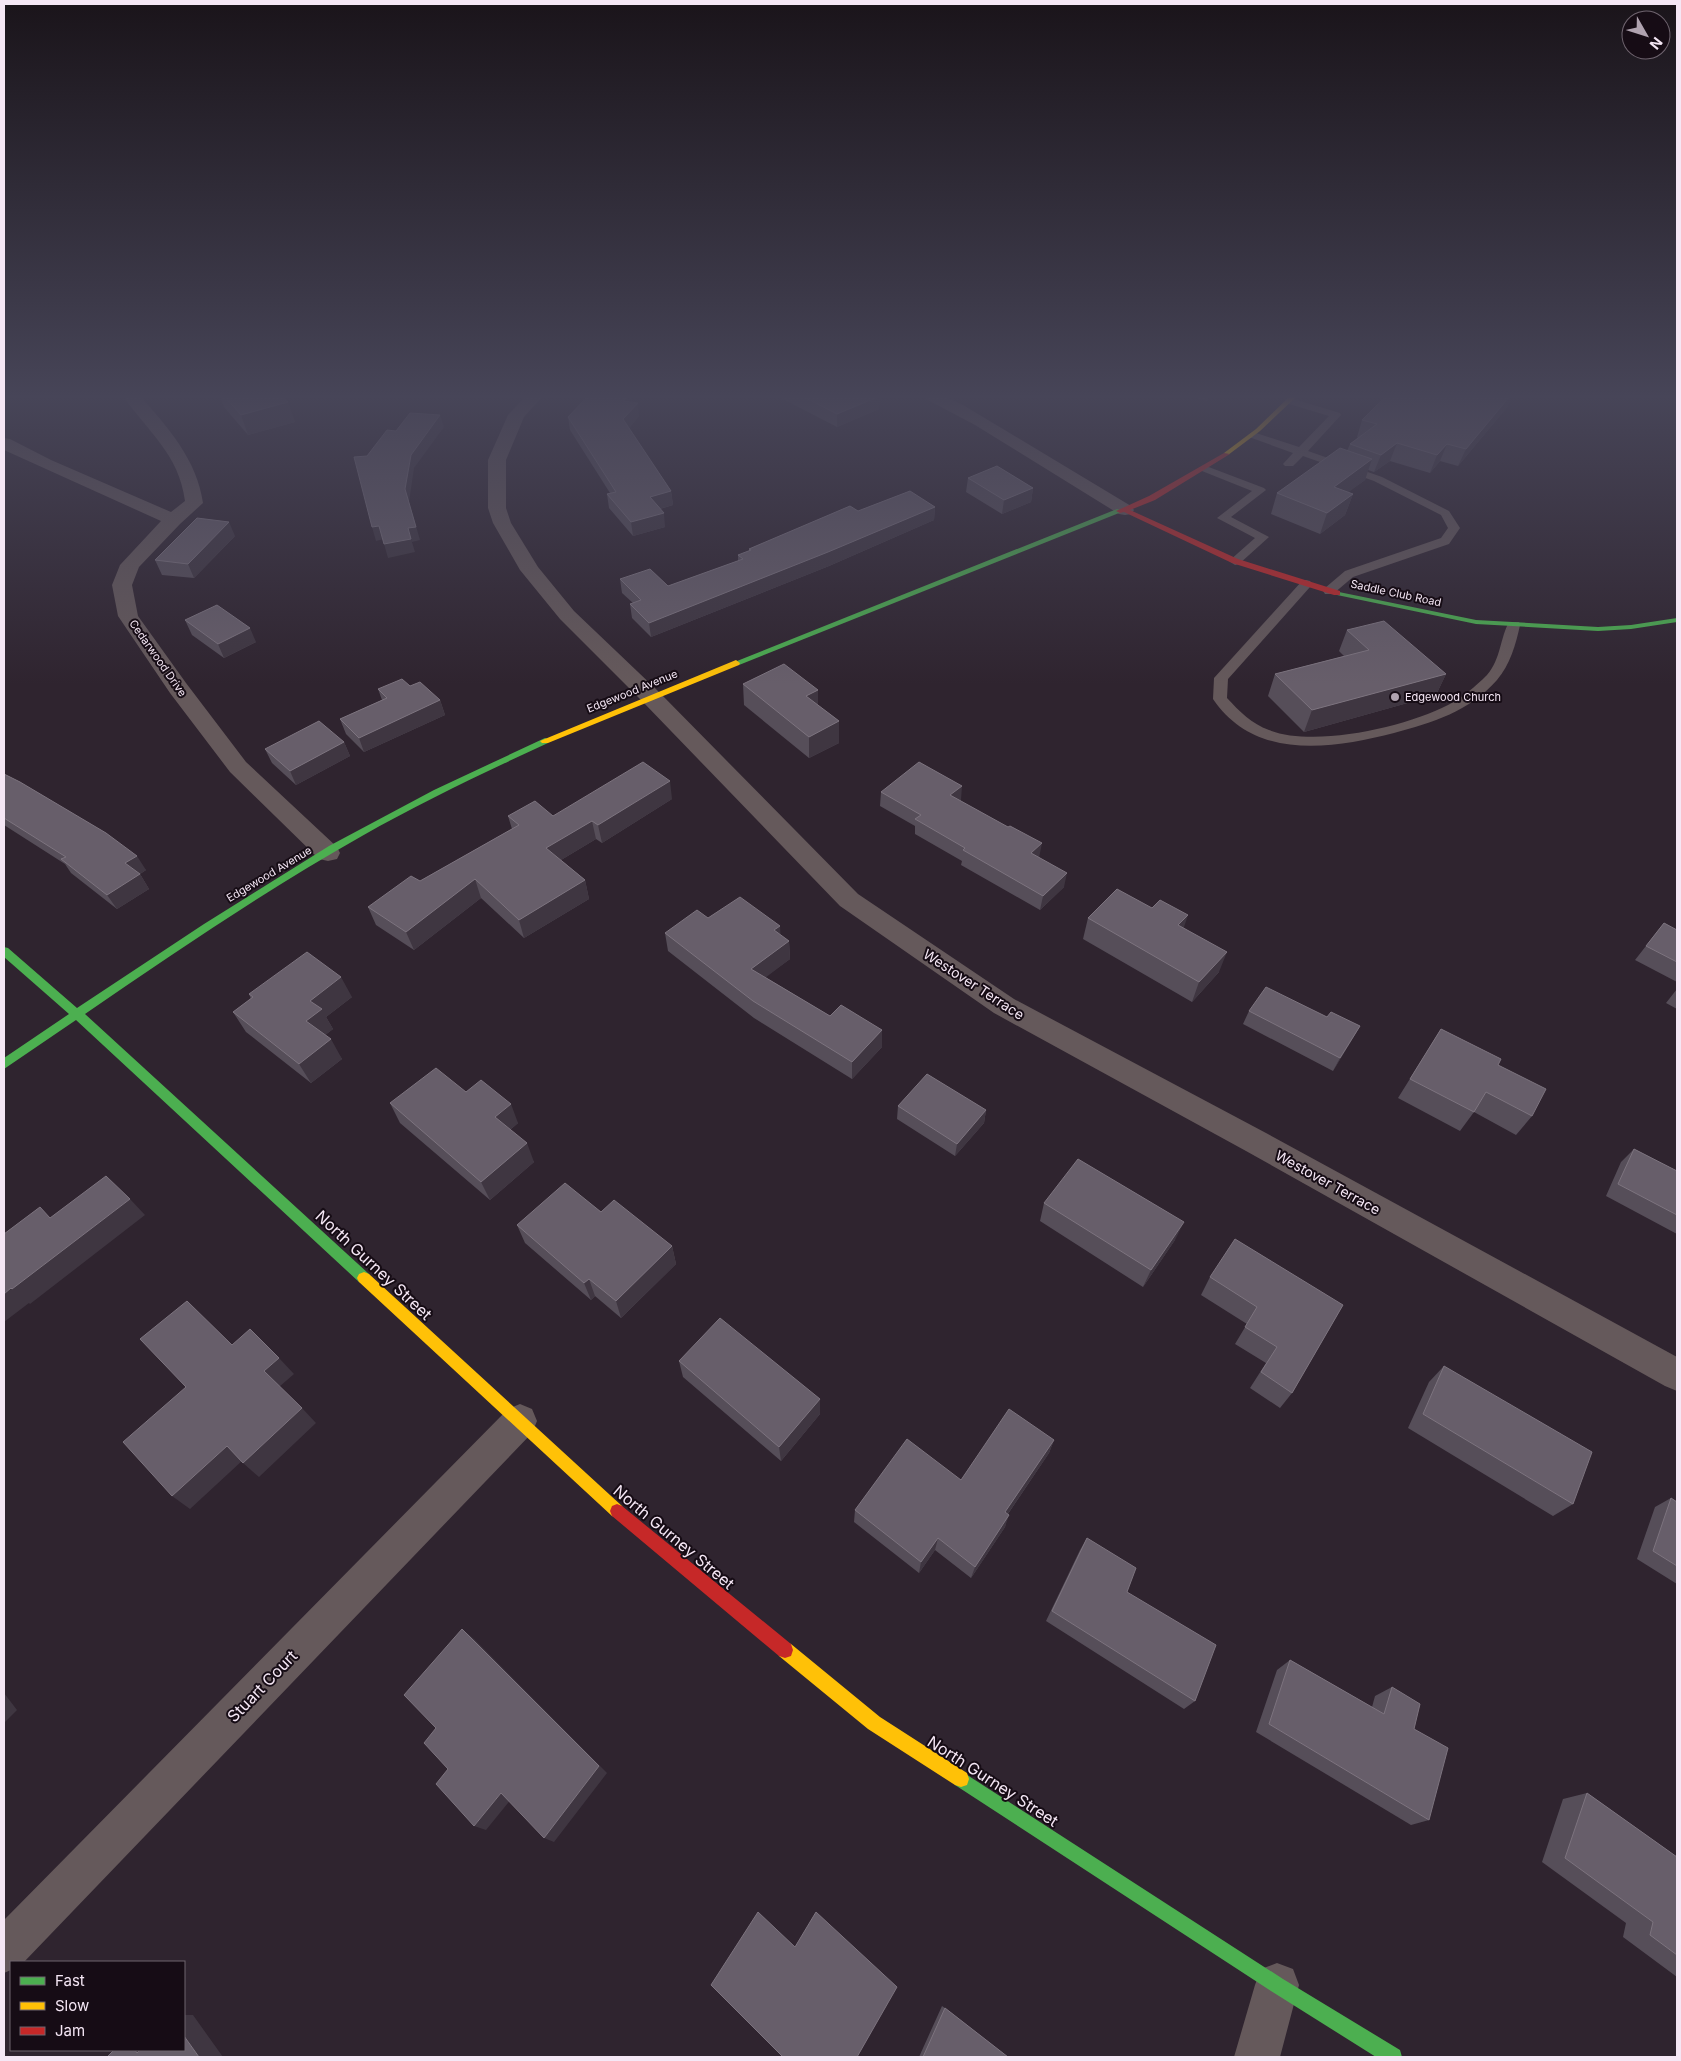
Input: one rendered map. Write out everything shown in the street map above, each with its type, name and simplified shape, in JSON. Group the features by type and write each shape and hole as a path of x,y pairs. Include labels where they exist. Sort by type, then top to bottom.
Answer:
{"street":[{"path":"114,492 173,520"},
{"name":"Cedarwood Drive","path":"194,492 194,503 173,520 130,565 122,585 128,616 178,688 238,767 328,853"},
{"name":"Westover Terrace","path":"497,492 497,508 502,523 530,570 567,615 651,697 750,801 849,900 1004,1006 1677,1375"},
{"path":"1094,492 1125,510"},
{"name":"Edgewood Avenue","path":"4,1064 145,966 328,853 383,820 518,753 578,726 1125,510 1160,492"},
{"name":"Saddle Club Road","path":"1125,510 1235,561 1306,584 1329,591 1476,622 1598,629 1631,627 1677,620"},
{"name":"North Gurney Street","path":"4,951 77,1014 601,1497 874,1723 1277,1985 1393,2057"},
{"name":"Stuart Court","path":"4,1951 520,1422"},
{"path":"1257,2057 1277,1985"}],"lane":[{"path":"1235,561 1262,537 1223,518 1257,492"},
{"path":"1329,591 1349,574 1444,541 1454,528 1445,513 1404,492"},
{"path":"1306,584 1221,678 1220,699 1240,721 1270,736 1332,741 1394,728 1442,712 1463,702 1492,676 1509,648 1514,625"}],"building":[{"path":"363,492 406,492 416,527 408,528 411,539 384,544 379,526 372,527"},
{"path":"615,492 667,492 650,497 664,513 631,522 607,494"},
{"path":"907,492 912,492 935,507 649,623 630,604 641,600 620,579 650,569 668,586 743,559 738,555 850,506 858,511"},
{"path":"991,492 1023,492 1004,500"},
{"path":"1348,492 1353,494 1327,513 1277,493"},
{"path":"197,518 229,522 188,564 155,560"},
{"path":"217,605 250,628 218,644 185,620"},
{"path":"1384,621 1446,674 1312,710 1275,674 1369,650 1347,630"},
{"path":"784,664 818,690 806,696 839,721 809,737 743,684"},
{"path":"402,679 410,686 420,682 440,700 359,738 340,719 387,698 378,689"},
{"path":"319,721 344,742 290,771 265,749"},
{"path":"643,762 670,781 598,825 592,821 546,848 585,880 519,920 475,879 406,932 368,907 411,876 420,881 519,825 508,816 535,801 553,816"},
{"path":"919,762 962,786 950,795 1008,827 1010,826 1042,843 1031,853 1067,873 1043,896 963,850 965,848 915,819 921,815 881,792"},
{"path":"4,774 106,833 137,856 125,863 140,874 107,895 61,859 66,857 4,818"},
{"path":"1117,889 1152,908 1160,900 1188,915 1178,925 1227,952 1199,982 1088,918"},
{"path":"740,897 780,926 774,930 789,941 751,969 830,1016 841,1005 882,1030 852,1062 753,1001 665,933 697,910 708,918"},
{"path":"1664,923 1677,930 1677,962 1646,946"},
{"path":"307,952 341,977 310,1001 322,1009 306,1021 331,1039 299,1064 233,1012 253,997 249,994"},
{"path":"1266,987 1327,1017 1331,1012 1360,1026 1340,1058 1249,1011"},
{"path":"1441,1029 1501,1059 1498,1065 1546,1089 1532,1116 1486,1092 1474,1112 1410,1079"},
{"path":"436,1068 466,1092 481,1080 511,1104 495,1117 527,1143 481,1182 390,1103"},
{"path":"927,1074 986,1110 957,1144 898,1106"},
{"path":"1634,1149 1677,1171 1677,1215 1618,1184"},
{"path":"1078,1159 1184,1222 1151,1270 1044,1203"},
{"path":"106,1176 130,1199 4,1294 4,1234 40,1207 50,1218"},
{"path":"565,1183 601,1212 614,1200 672,1246 616,1301 589,1279 584,1283 517,1225"},
{"path":"1235,1239 1343,1305 1292,1393 1261,1372 1277,1347 1245,1327 1257,1307 1210,1277"},
{"path":"187,1301 232,1345 250,1329 279,1358 264,1371 302,1408 243,1463 227,1446 172,1496 123,1442 186,1387 140,1339"},
{"path":"720,1318 820,1399 779,1447 679,1361"},
{"path":"1444,1366 1592,1452 1573,1504 1423,1414"},
{"path":"1009,1409 1054,1440 1005,1512 1009,1515 975,1567 938,1538 921,1562 855,1510 907,1439 961,1480"},
{"path":"1671,1498 1677,1502 1677,1566 1653,1551"},
{"path":"1087,1538 1136,1568 1127,1592 1216,1645 1195,1701 1052,1611"},
{"path":"462,1629 599,1766 544,1838 501,1793 474,1826 436,1784 448,1769 424,1743 436,1728 404,1695"},
{"path":"1290,1660 1384,1714 1392,1687 1420,1704 1414,1729 1448,1748 1429,1820 1269,1724"},
{"path":"1587,1793 1677,1857 1677,1955 1650,1935 1653,1922 1565,1858"},
{"path":"758,1912 795,1947 816,1912 897,1987 857,2057 783,2057 711,1985"},
{"path":"945,2008 1008,2057 923,2057"},
{"path":"185,2037 199,2057 107,2057 113,2051 136,2051 137,2053 139,2051 185,2051"}],"traffic: fast":[{"path":"736,663 1120,511"},
{"path":"1337,593 1476,622 1598,629 1631,627 1677,620"},
{"path":"4,1064 208,926 291,873 385,819 545,741"},
{"path":"4,951 77,1014 364,1278"},
{"path":"961,1779 1277,1985 1393,2057"}],"traffic: slow":[{"path":"545,741 736,663"},
{"path":"364,1278 617,1511"},
{"path":"785,1650 874,1723 961,1779"}],"traffic: jam":[{"path":"1120,511 1162,492"},
{"path":"1125,510 1235,561 1337,593"},
{"path":"617,1511 785,1650"}],"place":[{"name":"Edgewood Church","path":"1395,697"}]}
